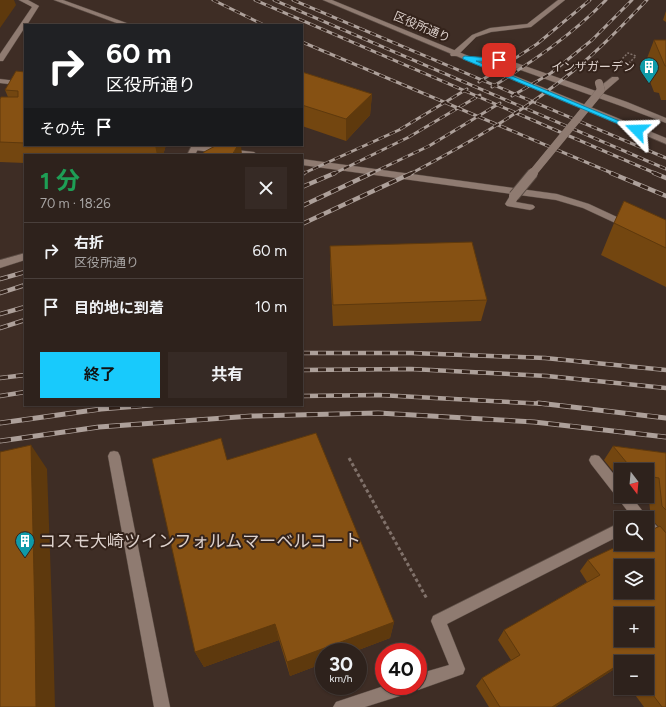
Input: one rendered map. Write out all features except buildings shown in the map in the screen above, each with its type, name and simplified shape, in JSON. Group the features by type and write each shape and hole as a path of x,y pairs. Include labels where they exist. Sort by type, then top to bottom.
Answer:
{"street":[{"path":"0,59 36,6 22,0"},
{"path":"57,0 126,24"},
{"name":"区役所通り","path":"326,0 666,142"},
{"path":"454,54 474,36 490,30 529,26 562,0"},
{"name":"区役所通り","path":"465,58 499,60 624,104 666,121"},
{"path":"530,207 510,204 514,196 600,86 615,79"},
{"path":"0,81 24,84"},
{"path":"194,149 244,154"},
{"path":"303,162 556,197 586,206 637,229"},
{"path":"0,264 24,256"},
{"path":"114,456 162,707"},
{"path":"595,460 614,484"},
{"path":"628,503 635,511"},
{"path":"427,679 458,669 438,621 614,532"},
{"path":"654,532 666,545"},
{"path":"341,707 378,695"}],"path":[{"path":"349,458 380,512 438,621"}],"railway":[{"path":"213,0 262,24"},
{"path":"255,0 464,91"},
{"path":"274,0 524,108"},
{"path":"293,0 482,80"},
{"path":"482,80 537,44 590,0"},
{"path":"494,85 552,47 580,25 606,0"},
{"path":"515,94 551,73 592,40 632,0"},
{"path":"533,102 592,55 647,0"},
{"path":"303,42 445,102"},
{"path":"482,80 494,85"},
{"path":"494,85 515,94"},
{"path":"445,102 464,91"},
{"path":"464,91 478,96"},
{"path":"515,94 533,102"},
{"path":"458,108 478,96"},
{"path":"478,96 497,105"},
{"path":"303,174 399,130 445,102"},
{"path":"445,102 458,108"},
{"path":"524,108 533,102"},
{"path":"533,102 666,158"},
{"path":"478,116 497,105"},
{"path":"497,105 516,113"},
{"path":"333,174 409,137 458,108"},
{"path":"458,108 478,116"},
{"path":"516,113 524,108"},
{"path":"524,108 666,169"},
{"path":"498,125 516,113"},
{"path":"516,113 657,174"},
{"path":"370,174 429,146 478,116"},
{"path":"478,116 498,125"},
{"path":"411,174 498,125"},
{"path":"498,125 614,174"},
{"path":"303,187 335,173"},
{"path":"303,206 372,173"},
{"path":"611,173 666,196"},
{"path":"654,173 666,178"},
{"path":"303,224 411,174"},
{"path":"0,279 24,272"},
{"path":"0,293 24,285"},
{"path":"0,314 24,307"},
{"path":"0,328 24,320"},
{"path":"303,353 411,353 545,358 666,370"},
{"path":"303,370 411,369 547,376 666,388"},
{"path":"0,378 24,375"},
{"path":"0,396 24,392"},
{"path":"303,396 379,395 546,404"},
{"path":"538,403 666,418"},
{"path":"0,423 101,409 139,406"},
{"path":"0,441 99,427 252,416 378,413 534,422 666,437"}],"place":[{"name":"インザガーデン","path":"649,84"},
{"name":"コスモ大崎ツインフォルムマーベルコート","path":"25,558"}],"route":[{"path":"499,60 465,58 637,130"}]}
